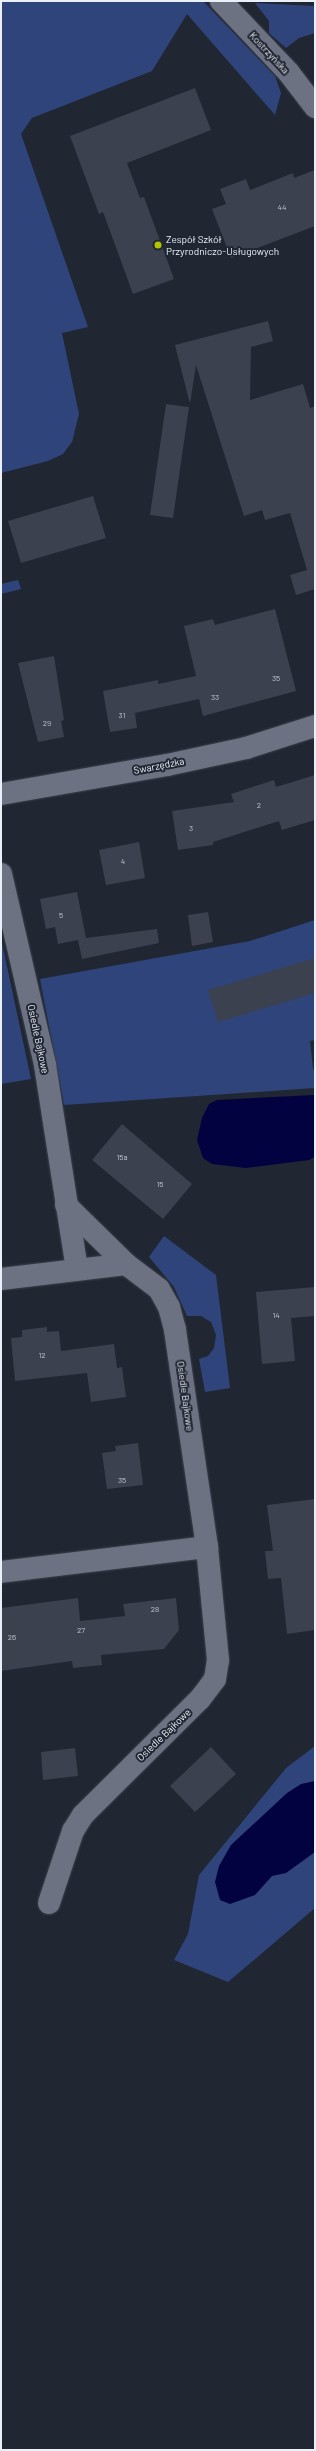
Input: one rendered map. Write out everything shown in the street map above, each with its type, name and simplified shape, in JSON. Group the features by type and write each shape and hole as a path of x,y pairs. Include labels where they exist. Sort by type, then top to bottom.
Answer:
{"street":[{"name":"Kostrzyńska","path":"221,1 289,74 315,107"},
{"name":"Swarzędzka","path":"1,794 167,765 246,748 315,726"},
{"name":"Osiedle Bajkowe","path":"1,874 45,1065 77,1270"},
{"name":"Osiedle Bajkowe","path":"49,1903 73,1830 83,1815 200,1699 215,1680 218,1660 207,1547 175,1330 170,1313 159,1290 126,1264 66,1205"},
{"path":"1,1279 126,1264"},
{"path":"1,1572 207,1547"}],"shaded area":[{"path":"1,1 203,1 275,76 281,93 275,115 187,14 152,71 32,118 21,134 88,327 62,333 79,414 72,442 63,454 48,461 1,473"},
{"path":"255,3 315,6 315,33 299,38 286,48 269,33 269,21"},
{"path":"18,580 21,589 1,594 1,584"},
{"path":"315,920 315,1040 310,1041 313,1069 315,1069 315,1088 64,1105 40,979 250,941"},
{"path":"1,938 31,1079 1,1084"},
{"path":"315,1095 315,1157 309,1160 246,1168 212,1164 203,1158 197,1140 202,1118 209,1104 217,1100"},
{"path":"164,1236 216,1275 230,1388 205,1392 199,1359 208,1356 214,1348 216,1335 211,1322 201,1316 187,1316 174,1287 149,1257"},
{"path":"315,1746 315,1908 228,1982 174,1960 188,1934 199,1875 286,1768"},
{"path":"315,1781 315,1852 286,1873 272,1876 255,1895 230,1904 220,1900 215,1882 219,1866 231,1845 287,1793 301,1784"}],"building":[{"path":"195,88 211,130 127,163 140,198 144,197 174,279 133,294 103,212 99,214 70,136"},
{"path":"315,170 315,226 231,258 212,209 226,204 220,189 246,179 250,190 293,173 294,178"},
{"path":"268,321 273,341 251,347 250,400 303,384 310,408 315,406 315,589 296,595 290,575 307,570 290,513 265,520 262,510 244,516 196,365 190,404 175,345"},
{"path":"166,404 189,407 173,518 150,515"},
{"path":"93,496 106,538 21,563 8,521"},
{"path":"275,609 296,691 203,716 199,699 135,713 137,728 110,732 103,691 158,680 158,684 196,676 184,626 213,619 215,625"},
{"path":"54,656 64,720 61,721 64,737 38,742 18,663"},
{"path":"315,775 315,820 282,830 279,821 213,842 213,845 178,850 172,811 234,802 231,794 274,780 276,787"},
{"path":"139,842 145,878 106,885 99,850"},
{"path":"77,892 86,938 157,929 159,943 82,959 78,940 58,944 55,927 46,929 40,899"},
{"path":"208,912 213,942 192,946 188,915"},
{"path":"315,958 315,993 218,1022 208,990"},
{"path":"122,1124 192,1184 163,1219 92,1160"},
{"path":"315,1287 315,1316 291,1318 295,1361 262,1364 256,1292"},
{"path":"47,1327 47,1332 59,1331 61,1351 114,1344 117,1368 122,1367 126,1397 91,1402 87,1373 15,1381 11,1338 22,1337 22,1330"},
{"path":"138,1443 143,1485 107,1489 102,1453 116,1451 115,1446"},
{"path":"315,1499 315,1630 287,1634 281,1578 268,1579 265,1551 273,1551 267,1505"},
{"path":"78,1598 80,1621 125,1616 123,1604 176,1598 179,1630 164,1649 101,1655 102,1665 73,1668 72,1661 1,1671 1,1608"},
{"path":"211,1747 236,1774 195,1812 170,1786"},
{"path":"75,1748 78,1776 43,1780 41,1752"}],"place":[{"name":"Zespół Szkół Przyrodniczo-Usługowych","path":"158,245"}]}
